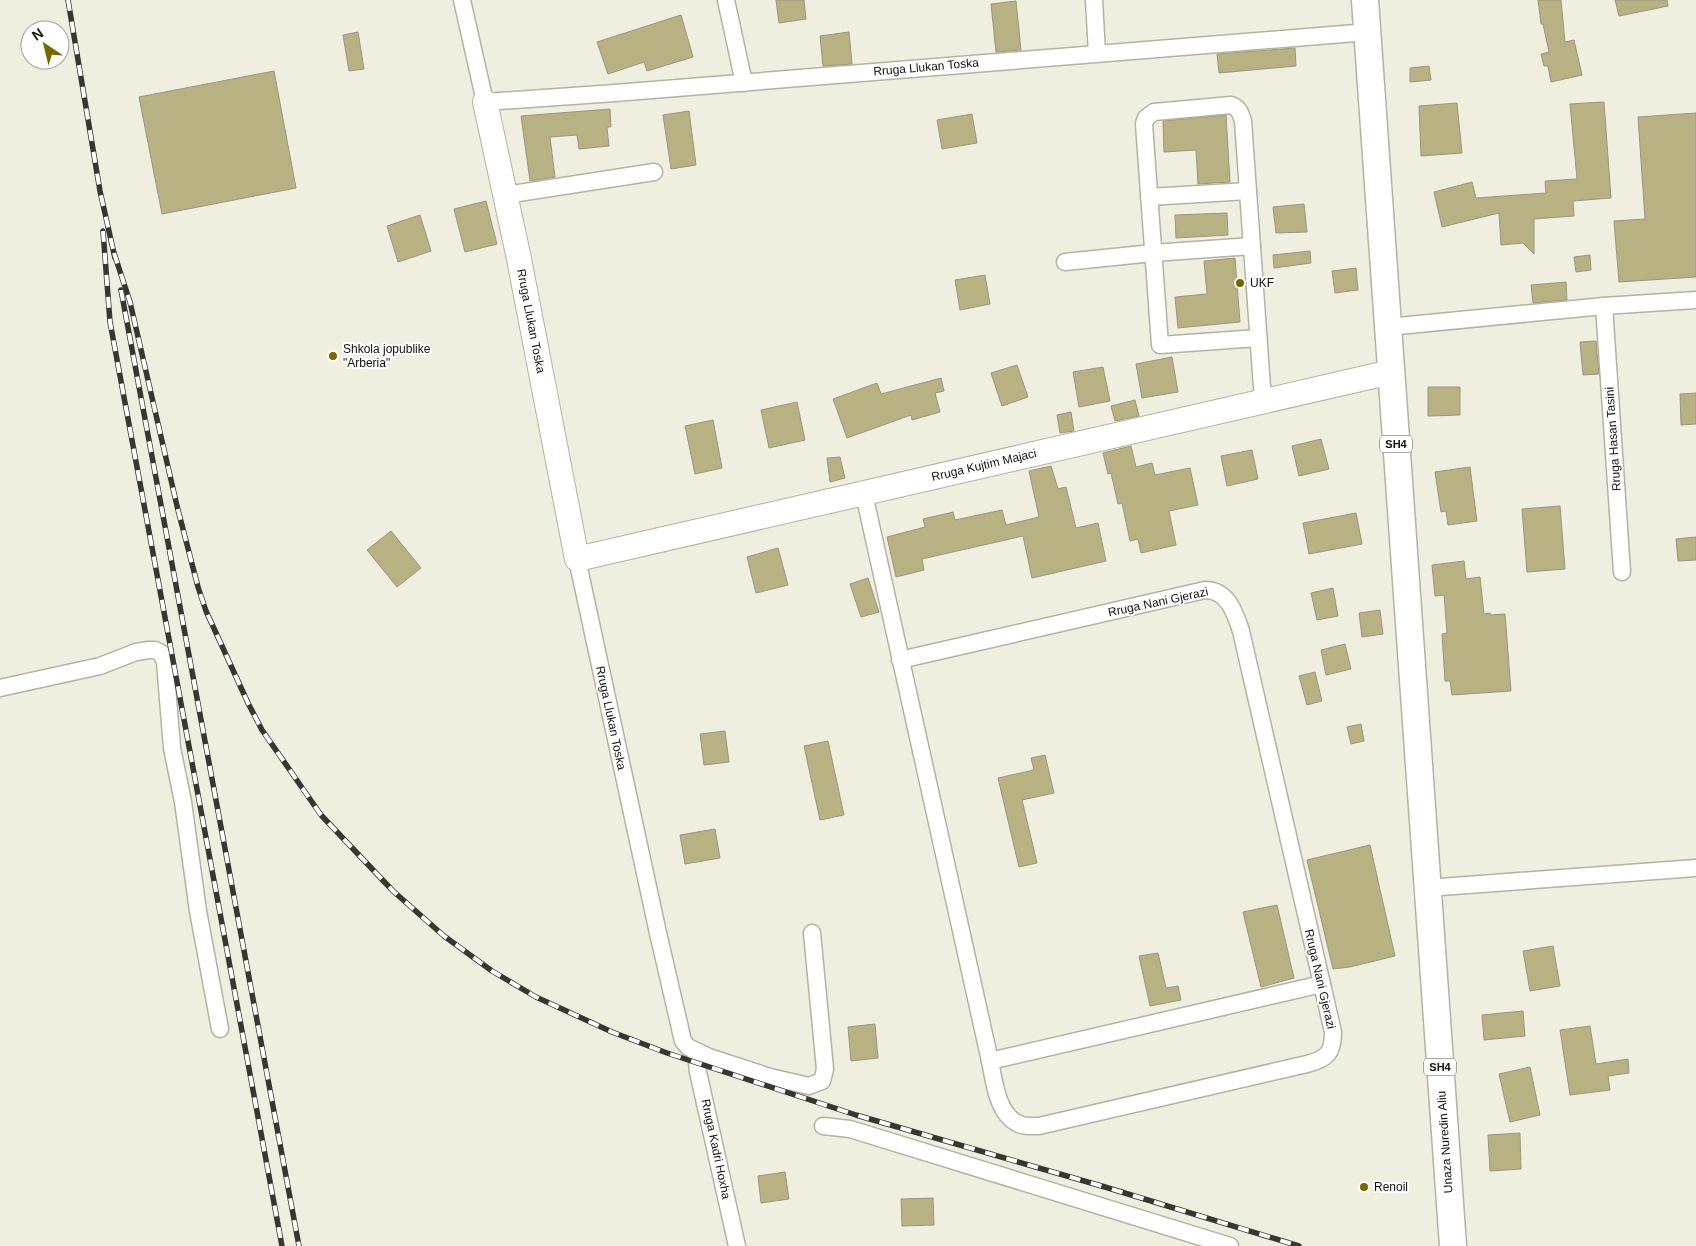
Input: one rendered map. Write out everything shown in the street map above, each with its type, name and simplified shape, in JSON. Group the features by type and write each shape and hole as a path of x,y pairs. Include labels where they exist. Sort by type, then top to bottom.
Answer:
{"main road":[{"name":"SH4","path":"1365,0 1427,888"},
{"name":"Unaza Nuredin Aliu","path":"1427,888 1453,1246"}],"street":[{"name":"Rruga Llukan Toska","path":"462,0 505,195 611,722 683,1041 696,1051 786,1081 809,1086 822,1081 825,1069 812,933"},
{"path":"726,0 744,83"},
{"path":"1094,0 1097,53"},
{"name":"Rruga Llukan Toska","path":"485,102 744,83 1368,32"},
{"path":"1258,338 1160,344 1144,124 1146,118 1154,112 1231,105 1237,108 1243,121 1263,401"},
{"path":"505,195 654,172"},
{"path":"1149,197 1248,191"},
{"path":"1065,262 1152,253 1252,246"},
{"path":"1388,327 1604,306 1696,300"},
{"name":"Rruga Hasan Tasini","path":"1604,306 1622,572"},
{"name":"Rruga Kujtim Majaci","path":"577,558 864,494 1391,372"},
{"name":"Rruga Nani Gjerazi","path":"864,494 900,660 990,1061 998,1094 1006,1113 1012,1120 1027,1126 1039,1126 1321,1061 1331,1049 1333,1032 1241,632 1236,616 1222,595 1213,590 1205,590 900,660"},
{"path":"0,688 100,666 136,652 156,650 161,654 165,662 172,748 198,911 220,1029"},
{"path":"1427,888 1696,868"},
{"path":"990,1061 1322,984"},
{"name":"Rruga Kadri Hoxha","path":"696,1051 698,1072 737,1246"},
{"path":"823,1126 850,1129 1230,1246"}],"building":[{"path":"776,0 804,0 806,19 779,23"},
{"path":"1538,0 1561,0 1565,42 1574,40 1582,75 1551,82 1548,66 1544,66 1541,54 1549,52 1543,24 1541,24"},
{"path":"1615,0 1667,0 1668,6 1619,16"},
{"path":"1016,1 1021,50 996,52 991,4"},
{"path":"681,15 693,57 647,71 644,62 608,74 597,42"},
{"path":"358,32 364,69 349,71 343,35"},
{"path":"849,32 852,64 823,66 820,36"},
{"path":"1295,48 1296,66 1219,73 1217,54"},
{"path":"1429,66 1431,80 1410,82 1410,68"},
{"path":"274,71 296,188 162,214 139,97"},
{"path":"1604,102 1611,198 1573,201 1574,216 1534,219 1534,254 1523,243 1501,245 1499,213 1442,227 1434,192 1472,182 1476,198 1546,193 1545,181 1577,179 1570,104"},
{"path":"1457,103 1462,153 1421,156 1419,106"},
{"path":"610,109 611,127 607,127 609,146 579,149 577,135 550,137 555,177 530,181 521,116"},
{"path":"689,111 696,165 671,169 663,115"},
{"path":"1696,113 1696,277 1619,282 1614,221 1645,219 1638,117"},
{"path":"972,114 977,143 942,149 937,120"},
{"path":"1226,115 1230,182 1198,184 1196,150 1164,152 1163,121"},
{"path":"486,201 497,244 465,252 454,209"},
{"path":"1304,204 1307,232 1276,233 1273,207"},
{"path":"1227,213 1228,235 1176,238 1175,215"},
{"path":"420,215 431,251 398,262 387,226"},
{"path":"1310,251 1311,263 1274,268 1273,255"},
{"path":"1590,255 1591,270 1576,272 1574,257"},
{"path":"1235,258 1240,322 1178,328 1175,297 1207,294 1204,261"},
{"path":"1356,268 1358,290 1335,293 1332,271"},
{"path":"985,275 990,304 960,310 955,280"},
{"path":"1566,282 1567,300 1533,303 1531,285"},
{"path":"1596,341 1599,374 1583,375 1580,342"},
{"path":"1172,357 1178,392 1142,398 1136,364"},
{"path":"1017,365 1028,397 1002,406 991,373"},
{"path":"1103,367 1110,401 1079,407 1073,372"},
{"path":"941,378 944,391 935,393 940,412 912,420 911,415 847,438 833,399 877,383 881,394"},
{"path":"1428,387 1460,387 1460,415 1428,416"},
{"path":"1696,393 1696,424 1681,425 1680,394"},
{"path":"1135,400 1139,416 1115,421 1111,406"},
{"path":"797,402 805,440 769,448 761,410"},
{"path":"1071,412 1074,431 1060,433 1057,415"},
{"path":"713,420 722,468 695,474 685,426"},
{"path":"1321,439 1329,469 1299,476 1292,446"},
{"path":"1131,446 1136,467 1152,463 1155,475 1190,468 1198,505 1169,511 1176,545 1141,553 1138,539 1130,541 1122,503 1118,504 1111,473 1108,474 1103,453"},
{"path":"1252,450 1258,479 1227,486 1221,456"},
{"path":"840,457 845,478 830,482 827,458"},
{"path":"1051,466 1058,489 1066,487 1076,528 1098,523 1106,561 1032,578 1023,536 922,559 924,570 896,577 887,537 925,527 923,519 953,512 955,520 1002,510 1006,525 1039,517 1029,471"},
{"path":"1470,467 1477,521 1448,525 1446,511 1441,512 1435,472"},
{"path":"1560,506 1565,569 1527,572 1522,509"},
{"path":"1356,513 1362,544 1309,554 1303,523"},
{"path":"391,531 421,568 397,587 367,550"},
{"path":"1696,537 1696,560 1678,561 1676,539"},
{"path":"778,548 788,585 756,593 747,557"},
{"path":"1464,561 1466,579 1480,577 1484,614 1505,614 1511,691 1452,695 1450,681 1445,681 1442,634 1447,633 1444,595 1435,596 1432,565"},
{"path":"868,578 879,612 861,617 850,584"},
{"path":"1333,588 1338,616 1317,620 1311,593"},
{"path":"1380,610 1383,634 1362,637 1359,613"},
{"path":"1345,644 1351,669 1326,675 1321,650"},
{"path":"1315,672 1322,701 1307,705 1299,676"},
{"path":"1361,724 1364,741 1351,744 1347,727"},
{"path":"725,731 729,762 704,765 700,734"},
{"path":"828,741 844,815 820,820 804,746"},
{"path":"1045,755 1054,793 1022,800 1037,863 1019,867 998,778 1034,770 1031,758"},
{"path":"715,829 720,858 685,864 680,835"},
{"path":"1370,845 1395,956 1350,967 1333,969 1307,860"},
{"path":"1277,905 1294,978 1261,987 1243,912"},
{"path":"1553,946 1560,986 1530,991 1523,951"},
{"path":"1158,953 1166,988 1178,986 1181,1000 1150,1006 1139,956"},
{"path":"1523,1011 1525,1036 1484,1040 1482,1015"},
{"path":"875,1024 878,1058 851,1061 848,1027"},
{"path":"1590,1026 1596,1064 1628,1059 1629,1073 1608,1076 1610,1090 1570,1095 1560,1030"},
{"path":"1530,1067 1540,1115 1510,1122 1499,1074"},
{"path":"1520,1133 1521,1169 1490,1171 1488,1135"},
{"path":"785,1172 789,1199 761,1203 758,1176"},
{"path":"933,1198 934,1225 902,1226 901,1199"}],"railway":[{"path":"68,0 100,191 115,258"},
{"path":"103,231 110,322 282,1246"},
{"path":"114,253 130,302 177,506 198,587 206,611 248,703 262,730 321,815 393,891 444,936 492,971 536,997 612,1032 667,1053 856,1115 1105,1187 1299,1246"},
{"path":"121,290 299,1246"}],"place":[{"name":"UKF","path":"1240,283"},
{"name":"Shkola jopublike \"Arberia\"","path":"333,356"},
{"name":"Renoil","path":"1364,1187"}]}
